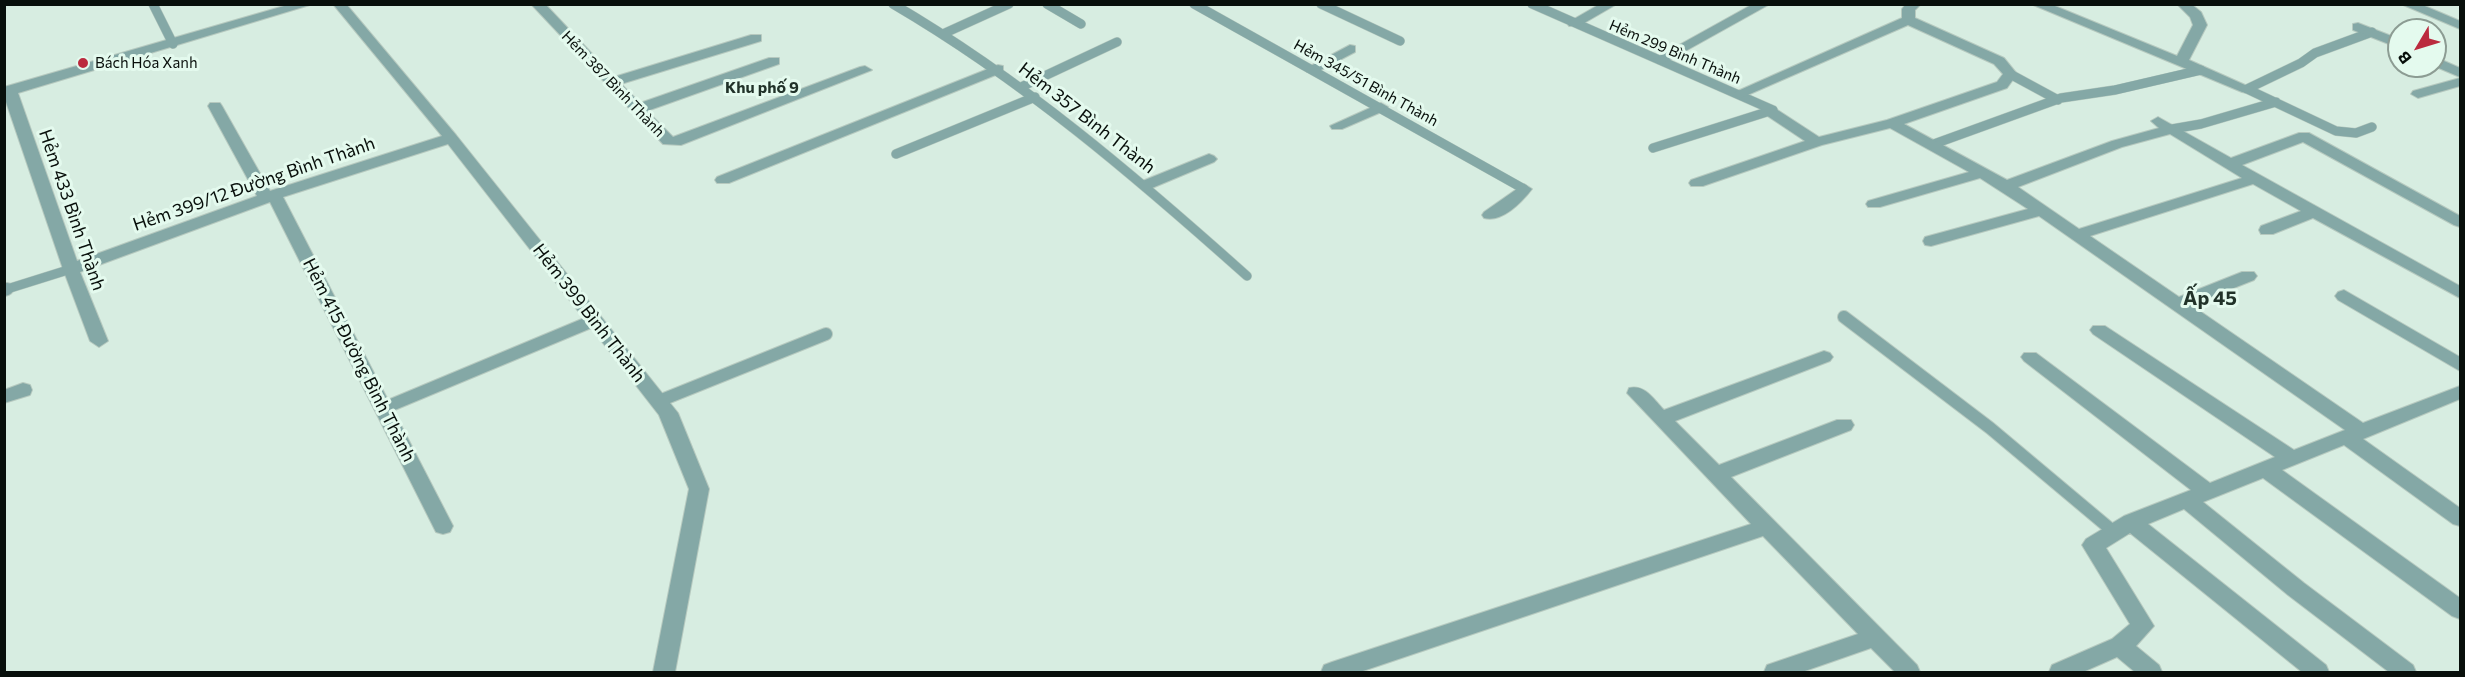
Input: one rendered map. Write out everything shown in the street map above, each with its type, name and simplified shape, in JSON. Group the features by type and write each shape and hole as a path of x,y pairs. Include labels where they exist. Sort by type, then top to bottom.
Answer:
{"street":[{"path":"7,91 308,4"},
{"name":"Hẻm 399 Bình Thành","path":"339,4 451,138 668,413 699,489 664,672"},
{"name":"Hẻm 387 Bình Thành","path":"537,4 668,141 676,142 865,70"},
{"path":"1574,23 1611,4"},
{"path":"1659,60 1764,4"},
{"path":"1908,20 1909,9 1915,4"},
{"path":"2037,4 2247,89"},
{"path":"2181,62 2200,25 2196,15 2183,4"},
{"path":"2407,4 2460,25"},
{"path":"1697,183 1817,142 1892,123 2002,85 2010,74 1999,61 1908,20 1738,94"},
{"path":"2358,27 2387,39"},
{"path":"612,82 756,38"},
{"path":"1312,69 1350,49"},
{"path":"638,110 774,61"},
{"path":"723,180 998,69"},
{"path":"2418,94 2460,82"},
{"name":"Hẻm 433 Bình Thành","path":"7,91 99,341"},
{"name":"Hẻm 415 Đường Bình Thành","path":"215,106 270,196 384,408 443,526"},
{"path":"1337,126 1381,107"},
{"path":"1772,111 1817,142"},
{"path":"1892,123 1984,172 2042,210 2177,304 2355,435 2460,518"},
{"path":"2006,186 2165,125 2255,179 2460,293"},
{"path":"2230,164 2304,136 2460,222"},
{"name":"Hẻm 399/12 Đường Bình Thành","path":"71,269 270,196 451,138"},
{"path":"1146,185 1209,159"},
{"path":"1874,204 1984,172"},
{"path":"2078,236 2255,179"},
{"path":"1490,215 1505,207 1524,189"},
{"path":"1931,241 2042,210"},
{"path":"2267,230 2316,211"},
{"path":"2177,304 2248,276"},
{"path":"2344,296 2460,365"},
{"path":"2099,330 2293,459"},
{"path":"1661,419 1824,357"},
{"path":"2030,357 2208,492"},
{"path":"4,397 23,390"},
{"path":"2060,672 2120,646 2144,626 2093,545 2123,527 2460,392"},
{"path":"1636,393 1764,527 1909,672"},
{"path":"1715,475 1844,425"},
{"path":"2267,470 2460,610"},
{"path":"2187,501 2404,672"},
{"path":"1332,672 1764,527"},
{"path":"2123,527 2318,672"},
{"path":"1775,672 1874,638"},
{"path":"2120,646 2151,672"}],"lane":[{"path":"153,4 173,44"},
{"name":"Hẻm 357 Bình Thành","path":"893,4 945,33 1022,87 1146,185 1247,276"},
{"path":"945,33 1009,4"},
{"path":"1047,4 1081,24"},
{"name":"Hẻm 345/51 Bình Thành","path":"1194,4 1524,189"},
{"path":"1321,4 1400,41"},
{"name":"Hẻm 299 Bình Thành","path":"1532,4 1772,111"},
{"path":"2247,89 2301,63 2315,53 2372,32"},
{"path":"1022,87 1117,42"},
{"path":"1934,144 2058,100 2115,90 2201,70"},
{"path":"2010,74 2058,100"},
{"path":"2247,89 2336,130 2356,133 2372,127"},
{"path":"896,154 1035,97"},
{"path":"2165,125 2201,124 2276,102"},
{"path":"1653,148 1772,111"},
{"path":"4,290 71,269"},
{"path":"1844,317 2123,527"},
{"path":"384,408 595,320"},
{"path":"658,400 826,334"}],"place":[{"name":"Bách Hóa Xanh","path":"83,63"}],"district":[{"name":"Khu phố 9","path":"762,88"},
{"name":"Ấp 45","path":"2210,298"}]}
